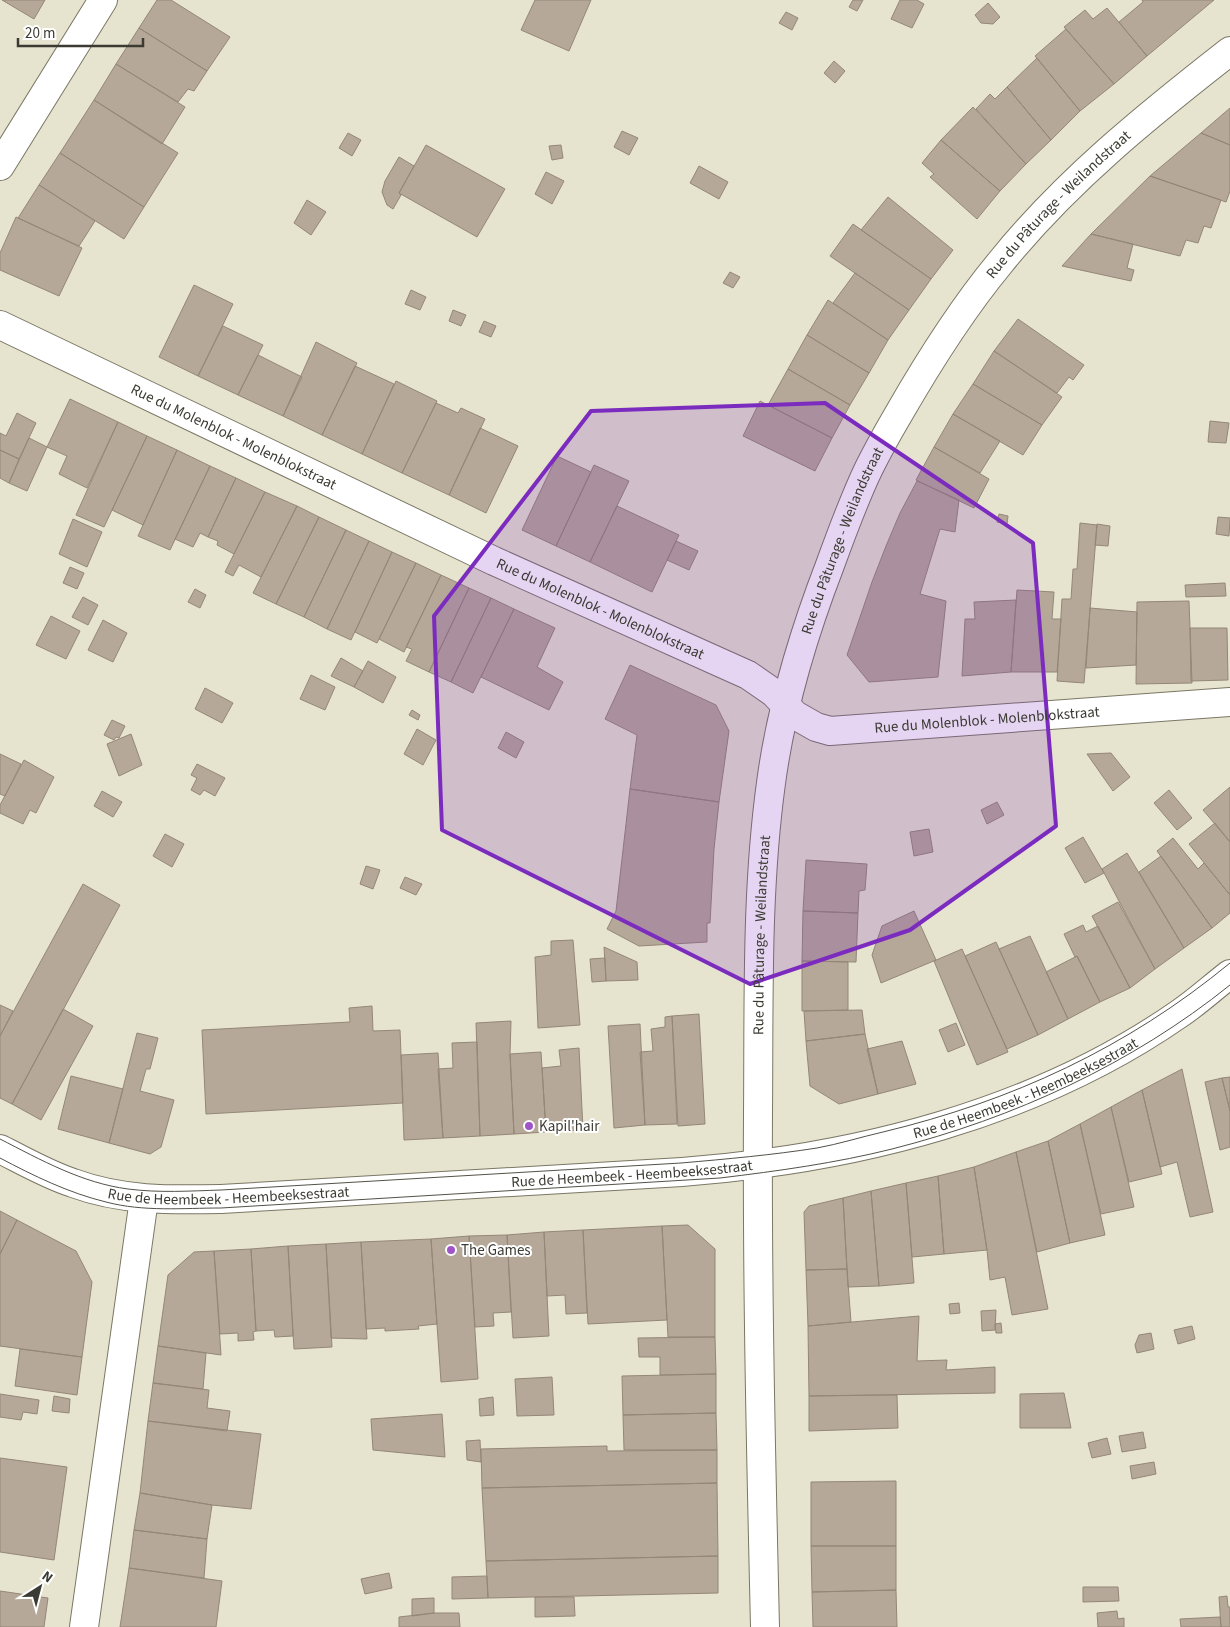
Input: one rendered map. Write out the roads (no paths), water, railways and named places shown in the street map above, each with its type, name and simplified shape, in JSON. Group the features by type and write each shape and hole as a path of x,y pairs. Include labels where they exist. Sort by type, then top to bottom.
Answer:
{"street":[{"path":"0,166 103,0"},
{"name":"Rue du Pâturage - Weilandstraat","path":"765,1627 758,1257 760,927 763,859 771,781 798,654 852,507 870,465 921,375 952,327 1002,260 1087,170 1121,138 1230,51"},
{"name":"Rue du Molenblok - Molenblokstraat","path":"0,326 494,561 748,675 774,693 786,707 806,722 830,731 1230,702"},
{"name":"Rue de Heembeek - Heembeeksestraat","path":"0,1148 71,1183 107,1193 161,1200 221,1199 682,1172 758,1165 820,1156 889,1140 1013,1101 1077,1073 1140,1038 1179,1014 1230,974"},
{"path":"84,1627 144,1199"}],"tram line":[{"path":"0,1139 62,1170 94,1182 128,1189 163,1191 221,1190 681,1163 817,1148 931,1119 977,1104 1066,1068 1109,1046 1150,1021 1230,963"},
{"path":"0,1158 79,1194 120,1205 164,1209 221,1208 720,1178 785,1169 892,1149 938,1136 1027,1104 1070,1085 1153,1040 1230,985"}],"place":[{"name":"Kapil'hair","path":"529,1126"},
{"name":"The Games","path":"451,1250"}]}
